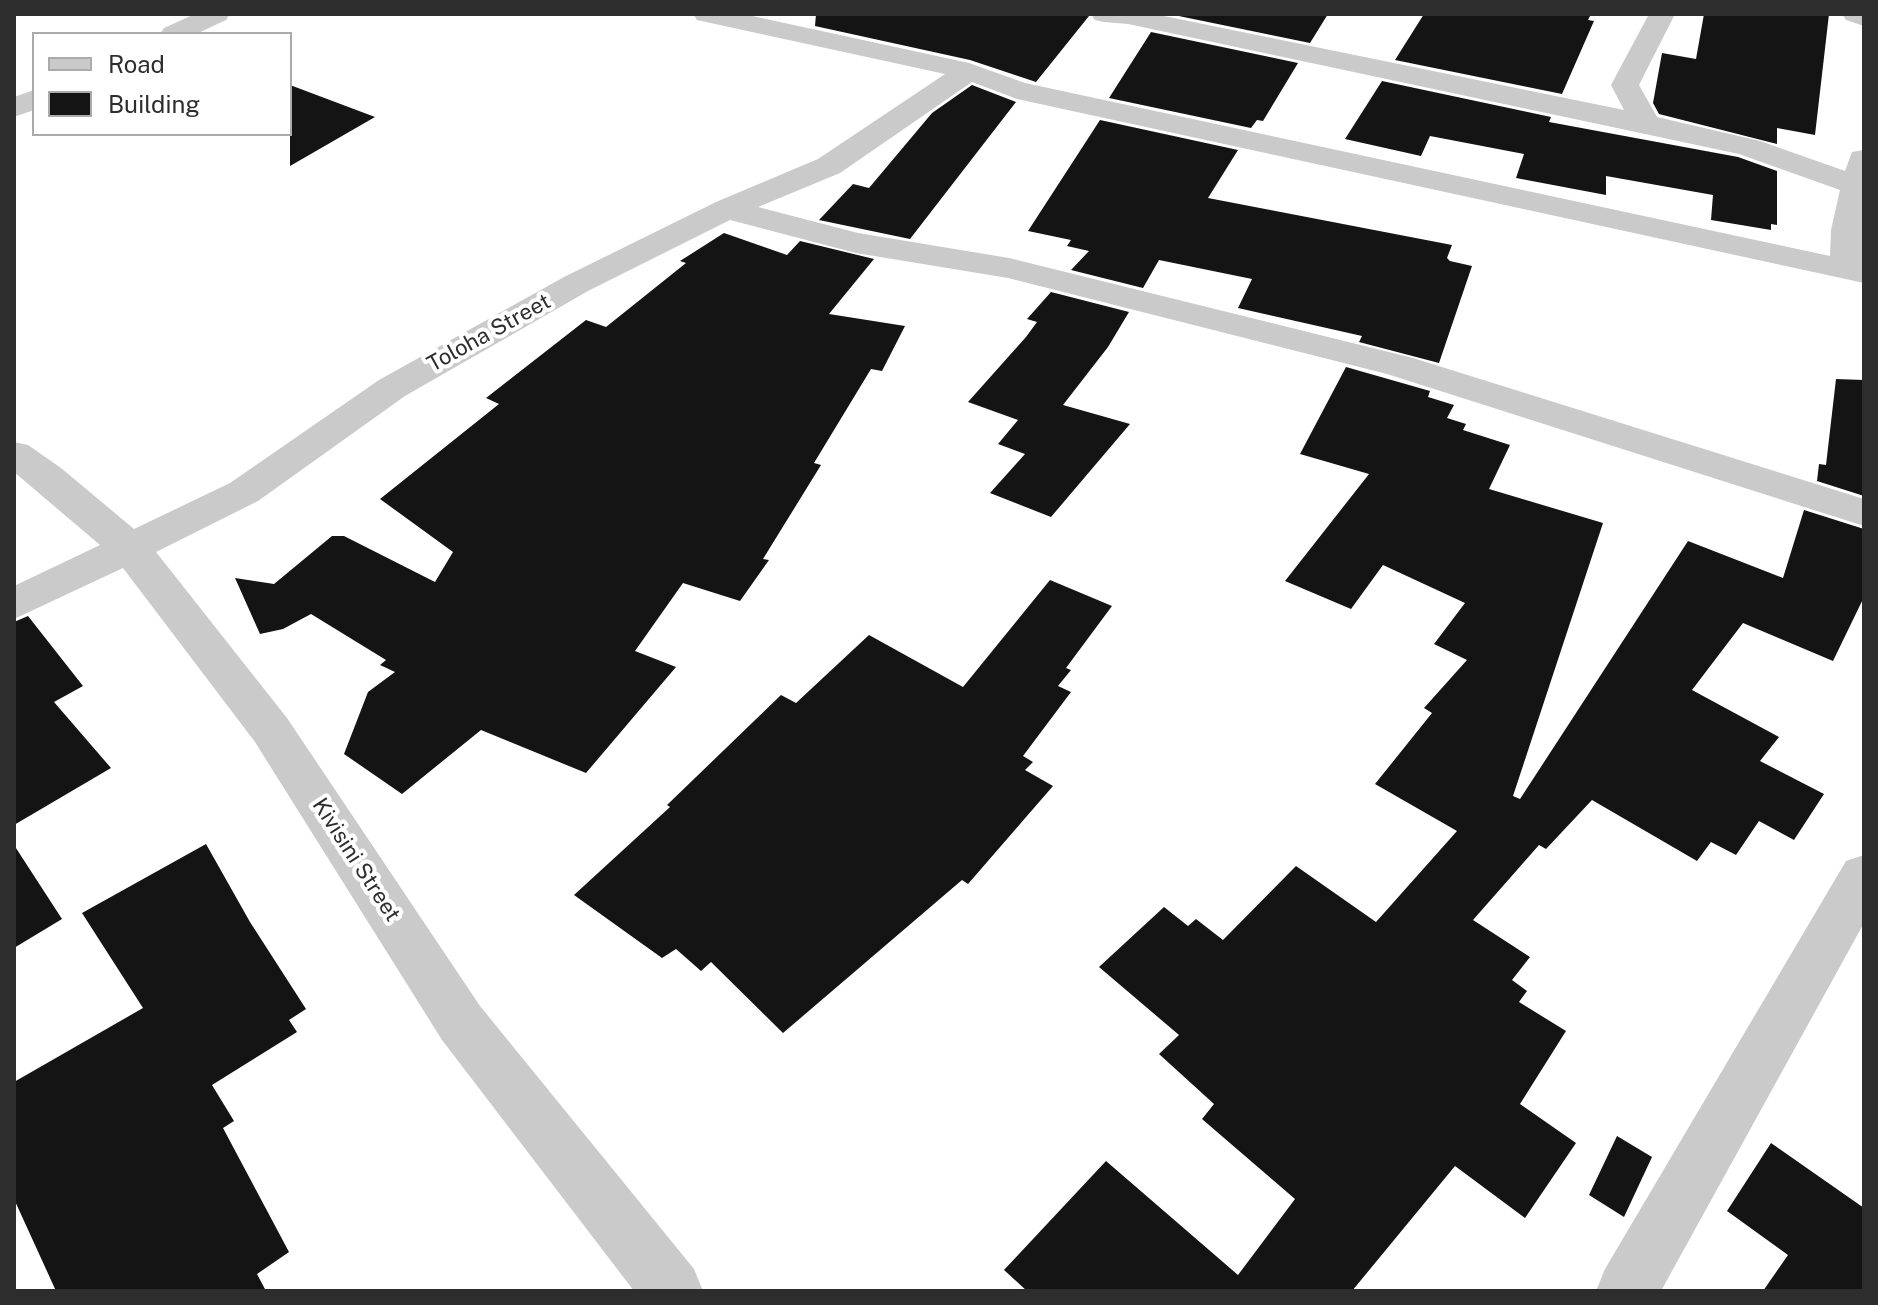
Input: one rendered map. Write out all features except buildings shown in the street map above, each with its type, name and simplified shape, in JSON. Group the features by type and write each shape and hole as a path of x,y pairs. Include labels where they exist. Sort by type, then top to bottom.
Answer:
{"street":[{"path":"178,32 217,14"},
{"path":"706,14 969,71 1017,90 1104,106 1855,271 1847,230 1861,172 1646,123 1116,15"},
{"path":"1855,14 1864,18"},
{"path":"1646,123 1625,85 1657,17"},
{"name":"Toloha Street","path":"14,604 244,492 392,388 576,284 727,209 829,166 969,71"},
{"path":"727,209 856,243 1009,268 1400,366 1864,513"},
{"name":"Kivisini Street","path":"14,454 47,477 131,549 271,730 461,1023 672,1291"},
{"path":"1627,1291 1864,876"}]}
